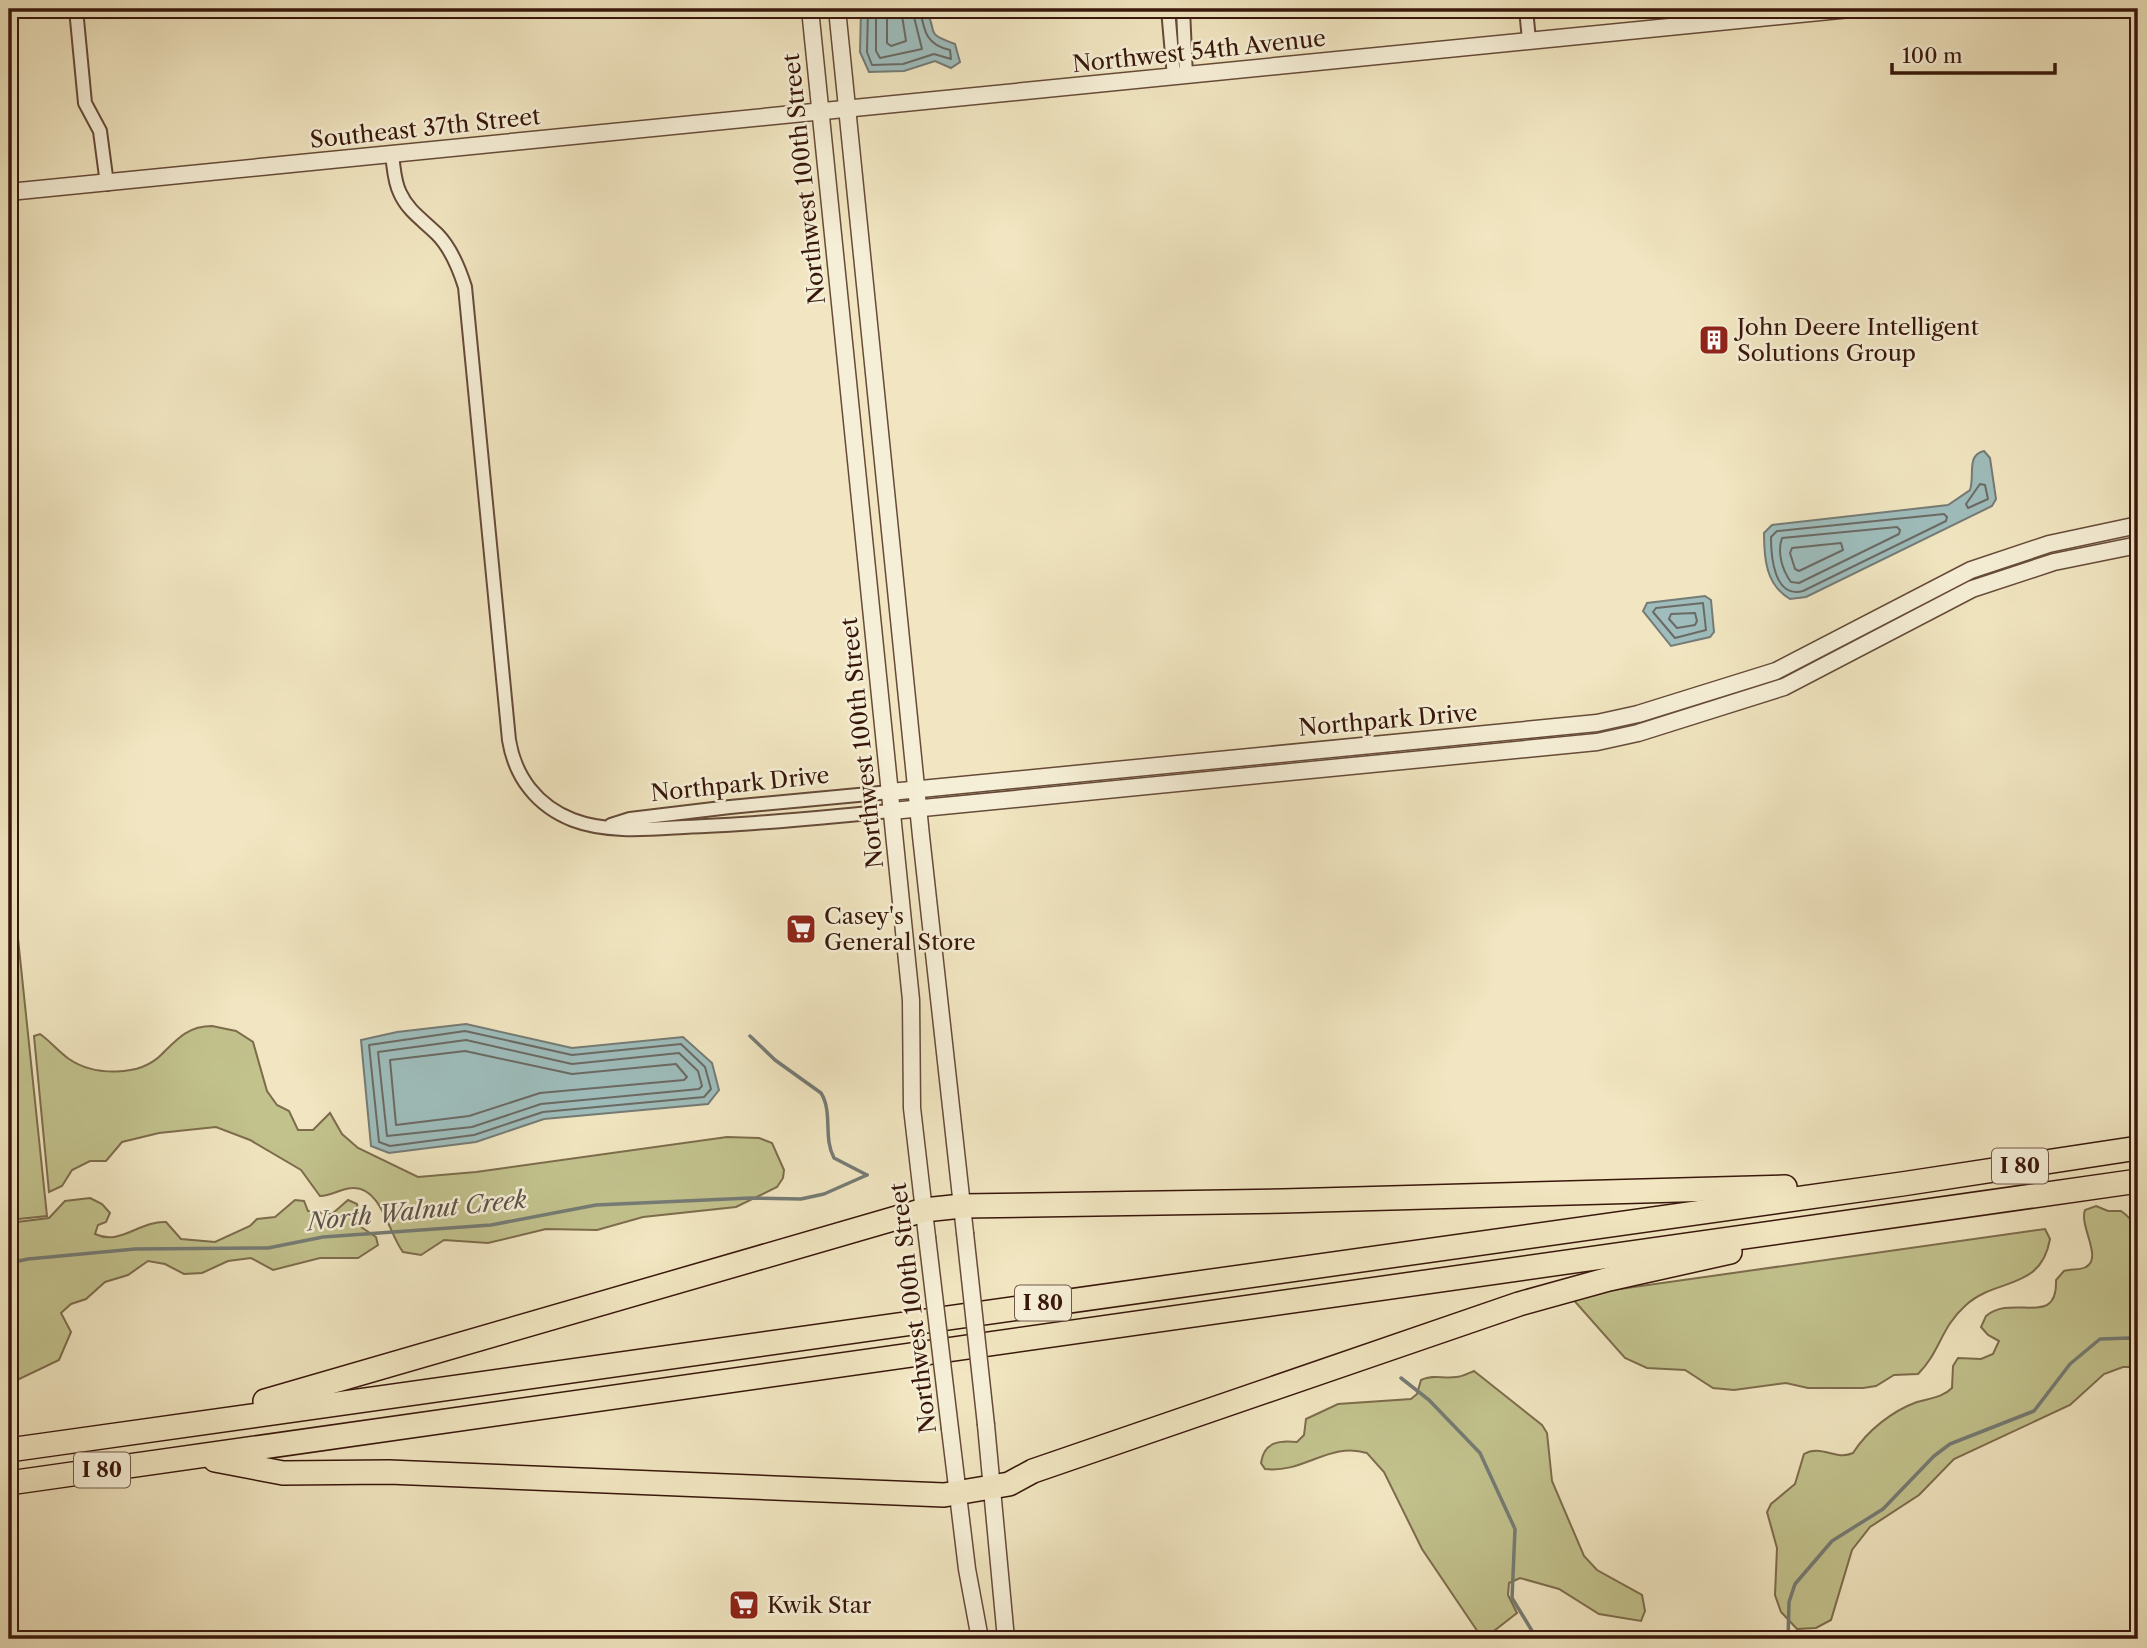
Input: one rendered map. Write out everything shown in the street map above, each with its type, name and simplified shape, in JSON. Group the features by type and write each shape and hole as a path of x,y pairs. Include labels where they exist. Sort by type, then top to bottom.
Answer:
{"highway":[{"name":"I 80","path":"9,1450 1902,1184 2138,1147"},
{"name":"I 80","path":"9,1483 2138,1181"},
{"path":"184,1425 924,1210 962,1206 1283,1201 1902,1184"},
{"path":"195,1457 284,1473 389,1472 944,1495 1009,1484 1034,1471 1519,1304 1609,1279 1905,1212"}],"street":[{"path":"76,9 85,103 100,131 107,184"},
{"name":"Northwest 100th Street","path":"810,9 912,1007 912,1108 967,1569 981,1639"},
{"path":"836,9 918,809 986,1425 1006,1639"},
{"path":"1168,9 1180,76"},
{"path":"1180,76 1182,9"},
{"path":"1526,9 1529,40"},
{"name":"Northwest 54th Avenue","path":"846,110 1850,9"},
{"name":"Southeast 37th Street","path":"9,192 846,110"},
{"name":"Northpark Drive","path":"392,155 396,184 401,196 418,217 440,237 460,269 465,288 512,755 523,780 544,804 573,820 631,829 731,826 1597,742 1754,698 1813,674 1972,589 2054,562 2138,545"},
{"name":"Northpark Drive","path":"607,826 630,819 730,807 1597,723 1638,714 1776,671 1971,570 2049,544 2138,525"},
{"path":"2049,544 2054,562"},
{"path":"1496,733 1497,752"},
{"path":"1188,762 1189,781"}],"green space":[{"path":"9,852 47,1216 9,1220"},
{"path":"212,1026 236,1031 253,1042 267,1091 277,1105 289,1111 298,1130 313,1130 330,1113 342,1134 358,1148 418,1177 476,1172 727,1137 759,1138 772,1143 784,1170 783,1178 777,1187 736,1207 643,1217 597,1230 546,1229 488,1243 444,1240 421,1255 403,1252 378,1203 363,1190 349,1188 320,1196 301,1170 250,1140 216,1127 159,1133 122,1142 106,1161 90,1161 72,1170 62,1186 49,1192 34,1036 40,1034 79,1065 117,1072 153,1062 190,1031"},
{"path":"90,1198 102,1204 110,1213 106,1222 98,1225 95,1234 113,1237 147,1225 166,1222 181,1239 215,1242 250,1226 257,1219 275,1217 295,1200 304,1201 308,1211 332,1214 348,1200 357,1204 361,1227 376,1237 378,1245 358,1258 320,1258 273,1270 251,1258 228,1261 202,1273 184,1274 165,1264 148,1261 128,1275 105,1282 86,1299 71,1304 61,1313 71,1332 59,1360 9,1384 9,1223 49,1218 65,1201"},
{"path":"2096,1206 2108,1211 2121,1211 2138,1231 2138,1247 2132,1257 2138,1269 2138,1367 2123,1367 2104,1374 2070,1405 1954,1459 1919,1495 1870,1527 1852,1550 1831,1620 1816,1628 1797,1629 1781,1612 1775,1595 1777,1548 1767,1512 1771,1504 1795,1484 1804,1454 1810,1451 1841,1455 1853,1453 1865,1437 1889,1416 1917,1402 1940,1396 1952,1388 1953,1366 1958,1358 1981,1359 1993,1354 1999,1341 1981,1327 1986,1316 1997,1310 2042,1307 2050,1303 2055,1295 2056,1280 2064,1271 2084,1268 2091,1263 2092,1249 2084,1217 2085,1210"},
{"path":"2045,1229 2050,1239 2045,1256 2037,1267 2028,1275 1978,1296 1966,1305 1951,1322 1932,1357 1918,1374 1894,1375 1876,1386 1863,1388 1808,1388 1786,1383 1734,1390 1713,1388 1685,1370 1647,1368 1625,1358 1570,1296"},
{"path":"1474,1371 1542,1425 1547,1433 1552,1481 1584,1556 1597,1570 1642,1595 1645,1611 1641,1621 1599,1614 1559,1589 1520,1578 1509,1583 1508,1595 1517,1613 1490,1634 1480,1635 1422,1549 1384,1472 1367,1453 1341,1451 1279,1469 1265,1469 1261,1463 1269,1447 1278,1442 1297,1442 1304,1435 1306,1419 1338,1404 1411,1399 1417,1394 1421,1380 1430,1377 1458,1377"}],"water":[{"path":"861,9 925,9 935,34 955,44 960,62 951,68 935,61 904,71 869,72 860,52"},
{"path":"1984,451 1990,458 1996,499 1992,506 1806,597 1790,599 1771,579 1764,533 1772,525 1948,505 1970,490 1973,461 1978,453"},
{"path":"1705,596 1711,600 1714,632 1710,637 1671,646 1643,611 1647,603"},
{"path":"466,1024 572,1048 683,1037 712,1063 719,1090 708,1104 544,1119 476,1142 389,1153 371,1146 361,1040 397,1032"}],"waterway":[{"path":"750,1036 775,1060 821,1093 827,1108 829,1142 834,1158 867,1175"},
{"name":"North Walnut Creek","path":"9,1263 135,1249 268,1248 323,1237 491,1225 596,1205 750,1198 801,1199 824,1194 867,1175"},
{"path":"1788,1639 1789,1602 1795,1584 1832,1541 1883,1509 1934,1456 1950,1444 2034,1411 2070,1364 2100,1339 2130,1338 2138,1341"},
{"name":"North Walnut Creek","path":"1401,1378 1429,1400 1480,1453 1515,1529 1512,1598 1537,1639"}],"place":[{"name":"John Deere Intelligent Solutions Group","path":"1714,340"},
{"name":"Casey's General Store","path":"801,929"},
{"name":"Kwik Star","path":"744,1605"}]}
